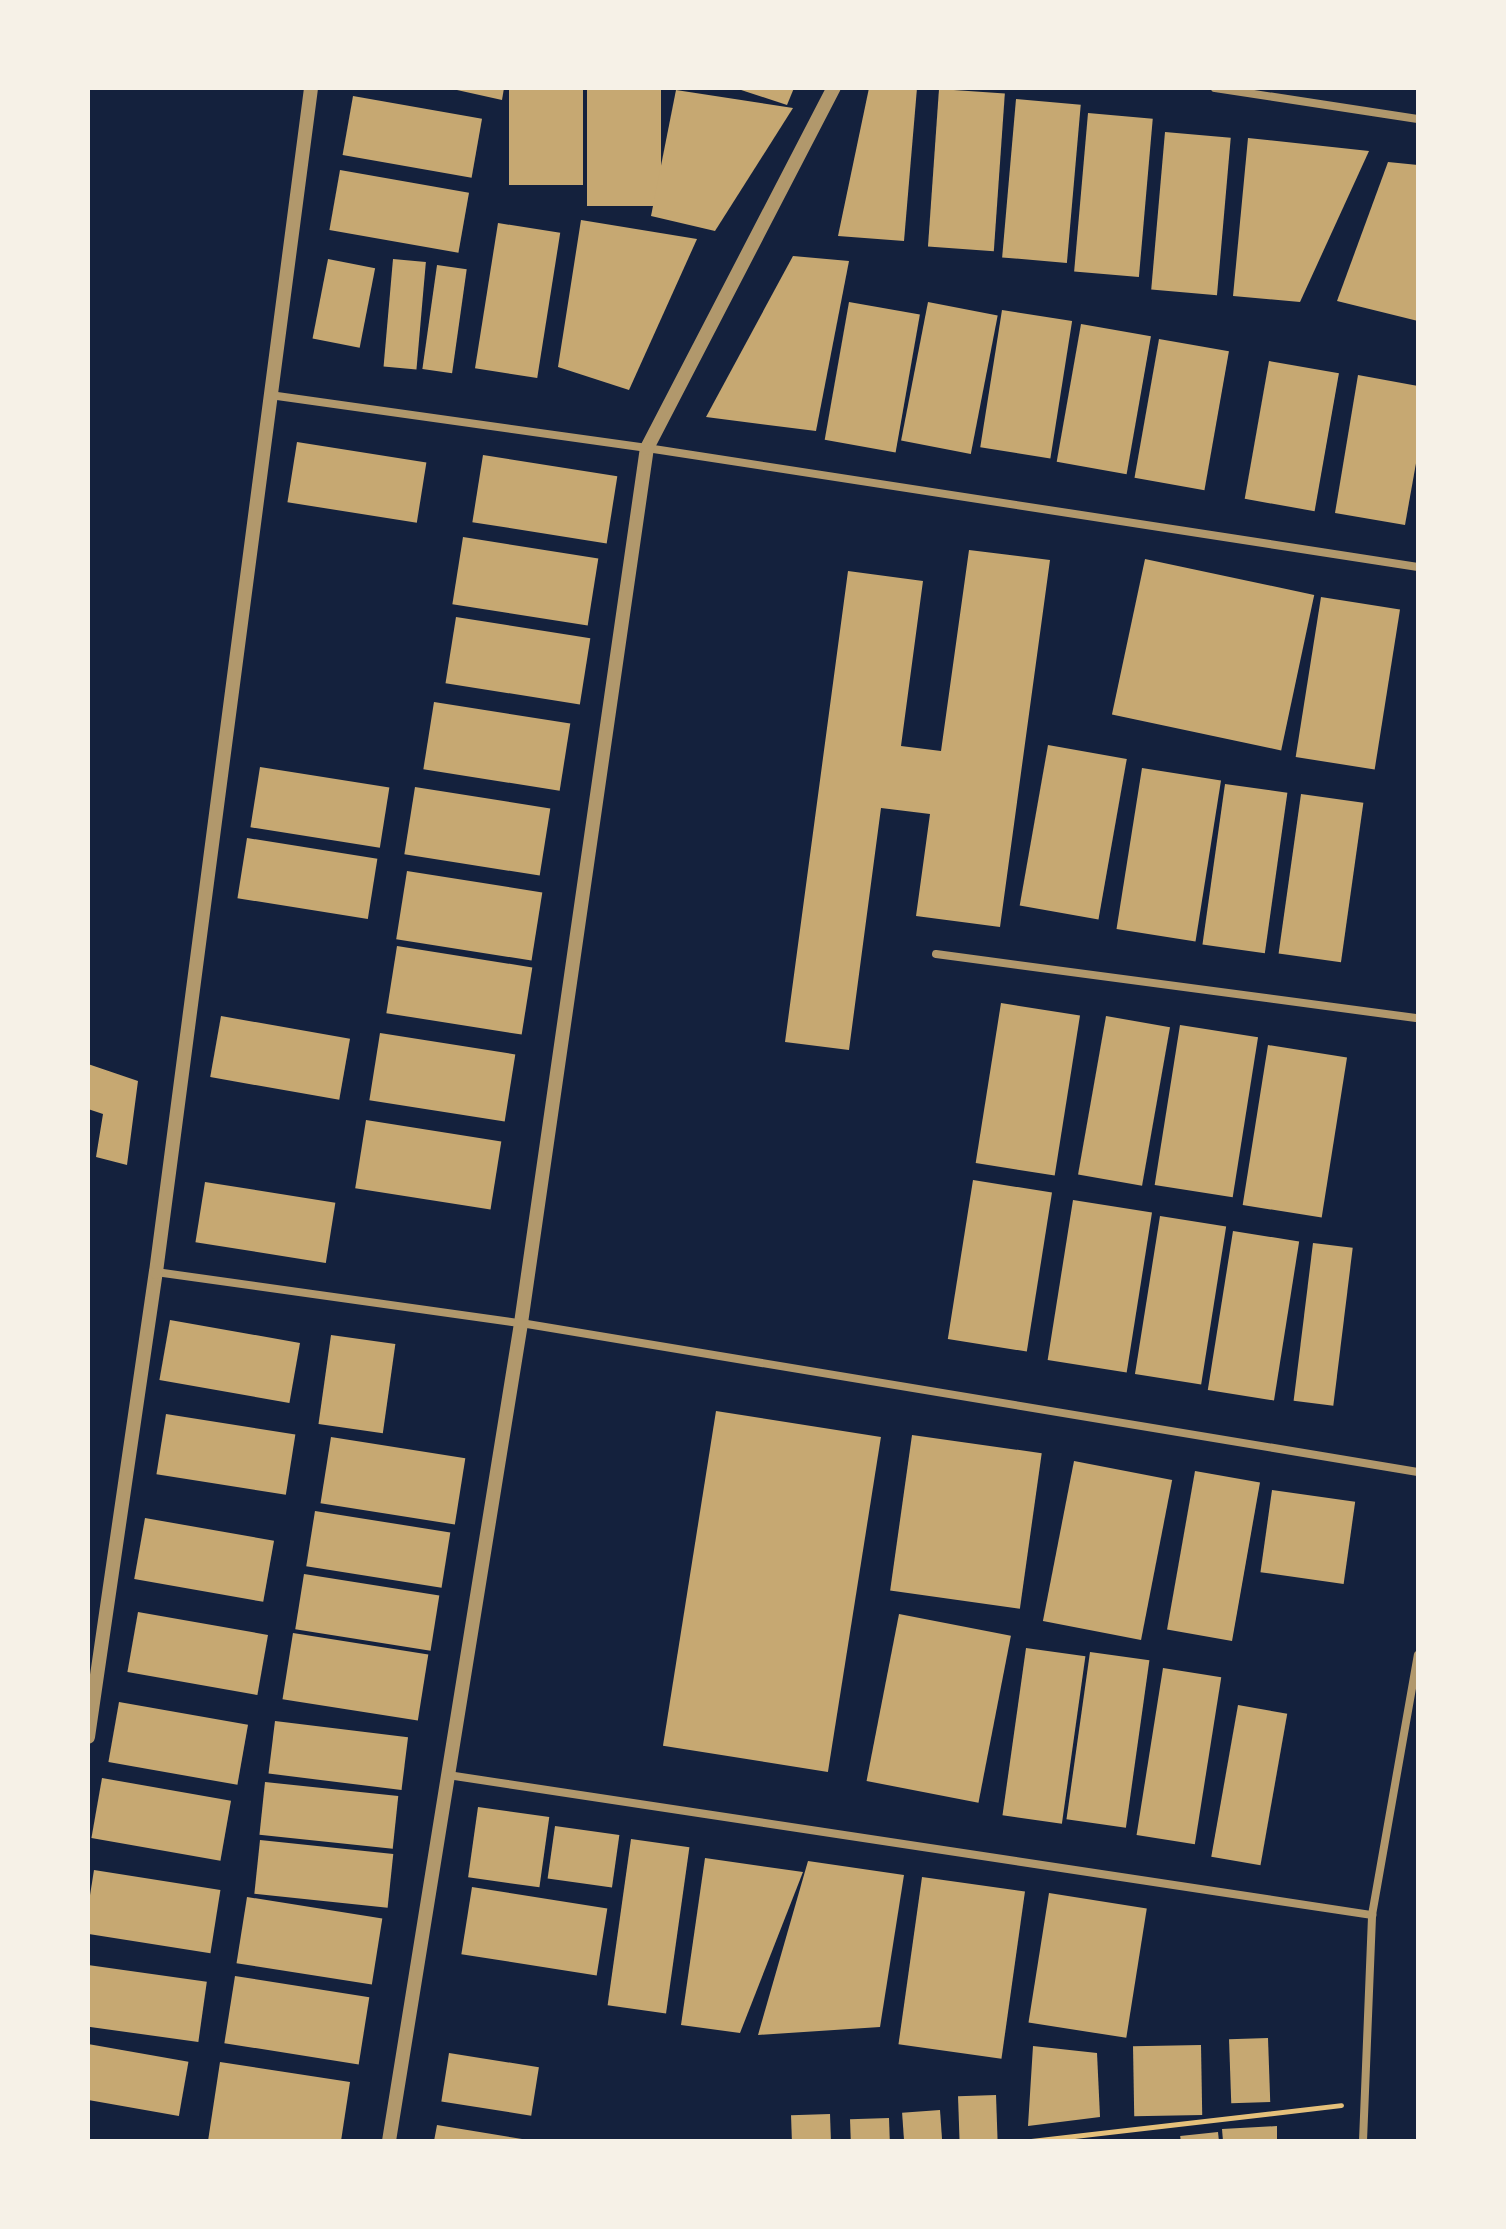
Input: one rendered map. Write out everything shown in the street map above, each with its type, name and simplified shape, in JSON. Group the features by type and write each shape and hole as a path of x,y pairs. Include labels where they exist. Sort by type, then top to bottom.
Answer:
{"street":[{"path":"88,1737 156,1272 311,88"},
{"path":"389,2141 521,1323 647,448 834,88"},
{"path":"1215,88 1418,119"},
{"path":"269,395 647,448 1418,567"},
{"path":"936,954 1418,1018"},
{"path":"156,1272 521,1323 1418,1472"},
{"path":"1363,2141 1372,1915 1418,1655"},
{"path":"448,1775 1372,1915"}],"path":[{"path":"1031,2141 1366,2102"}],"building":[{"path":"448,88 504,88 502,100"},
{"path":"509,88 583,88 583,185 509,185"},
{"path":"587,88 661,88 661,206 587,206"},
{"path":"735,88 794,88 787,105"},
{"path":"869,88 917,88 904,241 838,236"},
{"path":"939,89 1005,94 994,251 928,247"},
{"path":"676,90 793,108 715,231 651,216"},
{"path":"353,96 482,119 472,178 343,155"},
{"path":"1016,99 1081,105 1067,263 1002,257"},
{"path":"1088,113 1153,119 1139,277 1074,271"},
{"path":"1165,132 1231,138 1217,295 1151,289"},
{"path":"1248,138 1369,151 1300,302 1233,296"},
{"path":"1388,162 1418,165 1418,321 1337,301"},
{"path":"340,170 469,193 458,253 329,230"},
{"path":"581,220 697,239 629,390 558,367"},
{"path":"498,223 560,233 537,378 475,368"},
{"path":"793,256 849,261 816,431 706,417"},
{"path":"328,259 375,268 360,348 313,339"},
{"path":"393,259 426,262 416,369 384,367"},
{"path":"437,265 467,269 452,373 422,369"},
{"path":"849,302 920,315 896,452 825,440"},
{"path":"928,302 998,316 971,454 901,440"},
{"path":"1002,310 1072,321 1050,458 980,447"},
{"path":"1081,324 1151,336 1127,474 1057,462"},
{"path":"1159,339 1229,351 1204,490 1135,478"},
{"path":"1269,361 1339,373 1315,511 1245,499"},
{"path":"1358,375 1418,386 1418,452 1405,525 1335,513"},
{"path":"297,442 426,462 417,523 287,502"},
{"path":"483,455 617,476 607,543 472,522"},
{"path":"463,537 598,558 588,626 452,604"},
{"path":"969,550 1050,560 1000,927 916,916 930,814 881,808 849,1050 785,1042 848,571 923,581 901,746 941,751"},
{"path":"1145,559 1314,595 1281,750 1112,715"},
{"path":"1321,597 1400,610 1375,770 1296,757"},
{"path":"456,617 590,638 580,704 446,683"},
{"path":"434,702 570,724 560,791 423,769"},
{"path":"1048,745 1127,759 1098,919 1020,906"},
{"path":"260,767 389,787 380,848 250,827"},
{"path":"1142,768 1221,781 1196,942 1117,929"},
{"path":"1225,784 1287,793 1265,953 1202,944"},
{"path":"415,787 550,808 540,876 404,854"},
{"path":"1301,794 1363,803 1341,962 1279,953"},
{"path":"247,838 377,859 368,919 237,898"},
{"path":"407,871 542,892 532,961 396,939"},
{"path":"397,946 532,967 522,1035 386,1013"},
{"path":"1001,1003 1080,1016 1055,1176 976,1163"},
{"path":"221,1016 350,1039 339,1100 210,1077"},
{"path":"1106,1016 1170,1027 1142,1186 1078,1175"},
{"path":"1180,1025 1258,1037 1233,1197 1155,1185"},
{"path":"380,1033 515,1054 505,1122 369,1100"},
{"path":"1268,1045 1347,1058 1322,1218 1243,1205"},
{"path":"88,1064 138,1081 127,1165 96,1157 103,1114 88,1109"},
{"path":"366,1120 501,1141 491,1210 355,1188"},
{"path":"973,1180 1052,1193 1027,1352 948,1339"},
{"path":"205,1182 335,1203 326,1263 195,1242"},
{"path":"1073,1200 1152,1213 1127,1373 1048,1360"},
{"path":"1160,1216 1226,1226 1201,1385 1135,1374"},
{"path":"1233,1231 1299,1241 1274,1400 1208,1390"},
{"path":"1313,1243 1353,1248 1333,1406 1294,1401"},
{"path":"170,1320 300,1343 289,1403 159,1380"},
{"path":"331,1335 395,1344 383,1433 318,1424"},
{"path":"716,1411 881,1437 828,1772 663,1746"},
{"path":"166,1414 295,1434 286,1495 156,1474"},
{"path":"912,1435 1042,1453 1020,1609 890,1590"},
{"path":"331,1437 465,1458 455,1524 321,1503"},
{"path":"1074,1461 1172,1480 1141,1640 1043,1621"},
{"path":"1195,1471 1260,1482 1232,1641 1167,1630"},
{"path":"1272,1490 1355,1502 1344,1584 1260,1572"},
{"path":"315,1511 450,1532 442,1588 306,1566"},
{"path":"145,1518 274,1541 263,1602 134,1579"},
{"path":"304,1574 439,1595 431,1651 295,1629"},
{"path":"138,1612 268,1635 257,1695 127,1672"},
{"path":"899,1614 1011,1636 978,1803 867,1781"},
{"path":"293,1633 428,1654 418,1721 283,1699"},
{"path":"1026,1648 1085,1656 1062,1824 1002,1815"},
{"path":"1090,1652 1149,1660 1126,1828 1066,1819"},
{"path":"1163,1668 1221,1677 1195,1844 1137,1835"},
{"path":"119,1702 248,1725 237,1785 108,1762"},
{"path":"1238,1705 1287,1714 1260,1865 1211,1857"},
{"path":"275,1721 408,1737 402,1790 269,1774"},
{"path":"102,1778 231,1801 220,1861 91,1838"},
{"path":"265,1782 398,1796 393,1849 259,1835"},
{"path":"478,1807 549,1817 539,1887 468,1877"},
{"path":"555,1826 619,1835 612,1888 548,1878"},
{"path":"631,1839 689,1847 666,2014 608,2005"},
{"path":"260,1840 393,1854 388,1908 254,1894"},
{"path":"705,1858 803,1872 740,2033 681,2025"},
{"path":"808,1861 904,1875 880,2027 758,2035"},
{"path":"94,1870 220,1890 210,1953 88,1934 88,1908"},
{"path":"922,1877 1025,1891 1001,2059 898,2044"},
{"path":"472,1887 607,1908 597,1976 461,1954"},
{"path":"1049,1893 1147,1908 1126,2038 1029,2022"},
{"path":"247,1897 382,1918 372,1985 237,1963"},
{"path":"88,1965 207,1982 198,2042 88,2027"},
{"path":"235,1976 369,1997 359,2064 224,2043"},
{"path":"1268,2038 1270,2102 1231,2103 1229,2039"},
{"path":"88,2044 188,2062 179,2116 88,2100"},
{"path":"1201,2045 1202,2115 1134,2116 1133,2046"},
{"path":"1033,2046 1097,2053 1100,2117 1028,2126"},
{"path":"449,2053 539,2067 531,2116 441,2101"},
{"path":"220,2062 350,2082 341,2141 208,2141"},
{"path":"996,2095 998,2141 960,2141 958,2096"},
{"path":"940,2110 942,2141 904,2141 902,2113"},
{"path":"830,2114 831,2141 792,2141 791,2115"},
{"path":"889,2118 890,2141 851,2141 850,2119"},
{"path":"437,2125 522,2139 522,2141 434,2141"},
{"path":"1277,2126 1277,2141 1223,2141 1222,2129"},
{"path":"1218,2132 1219,2141 1181,2141 1180,2136"}]}
